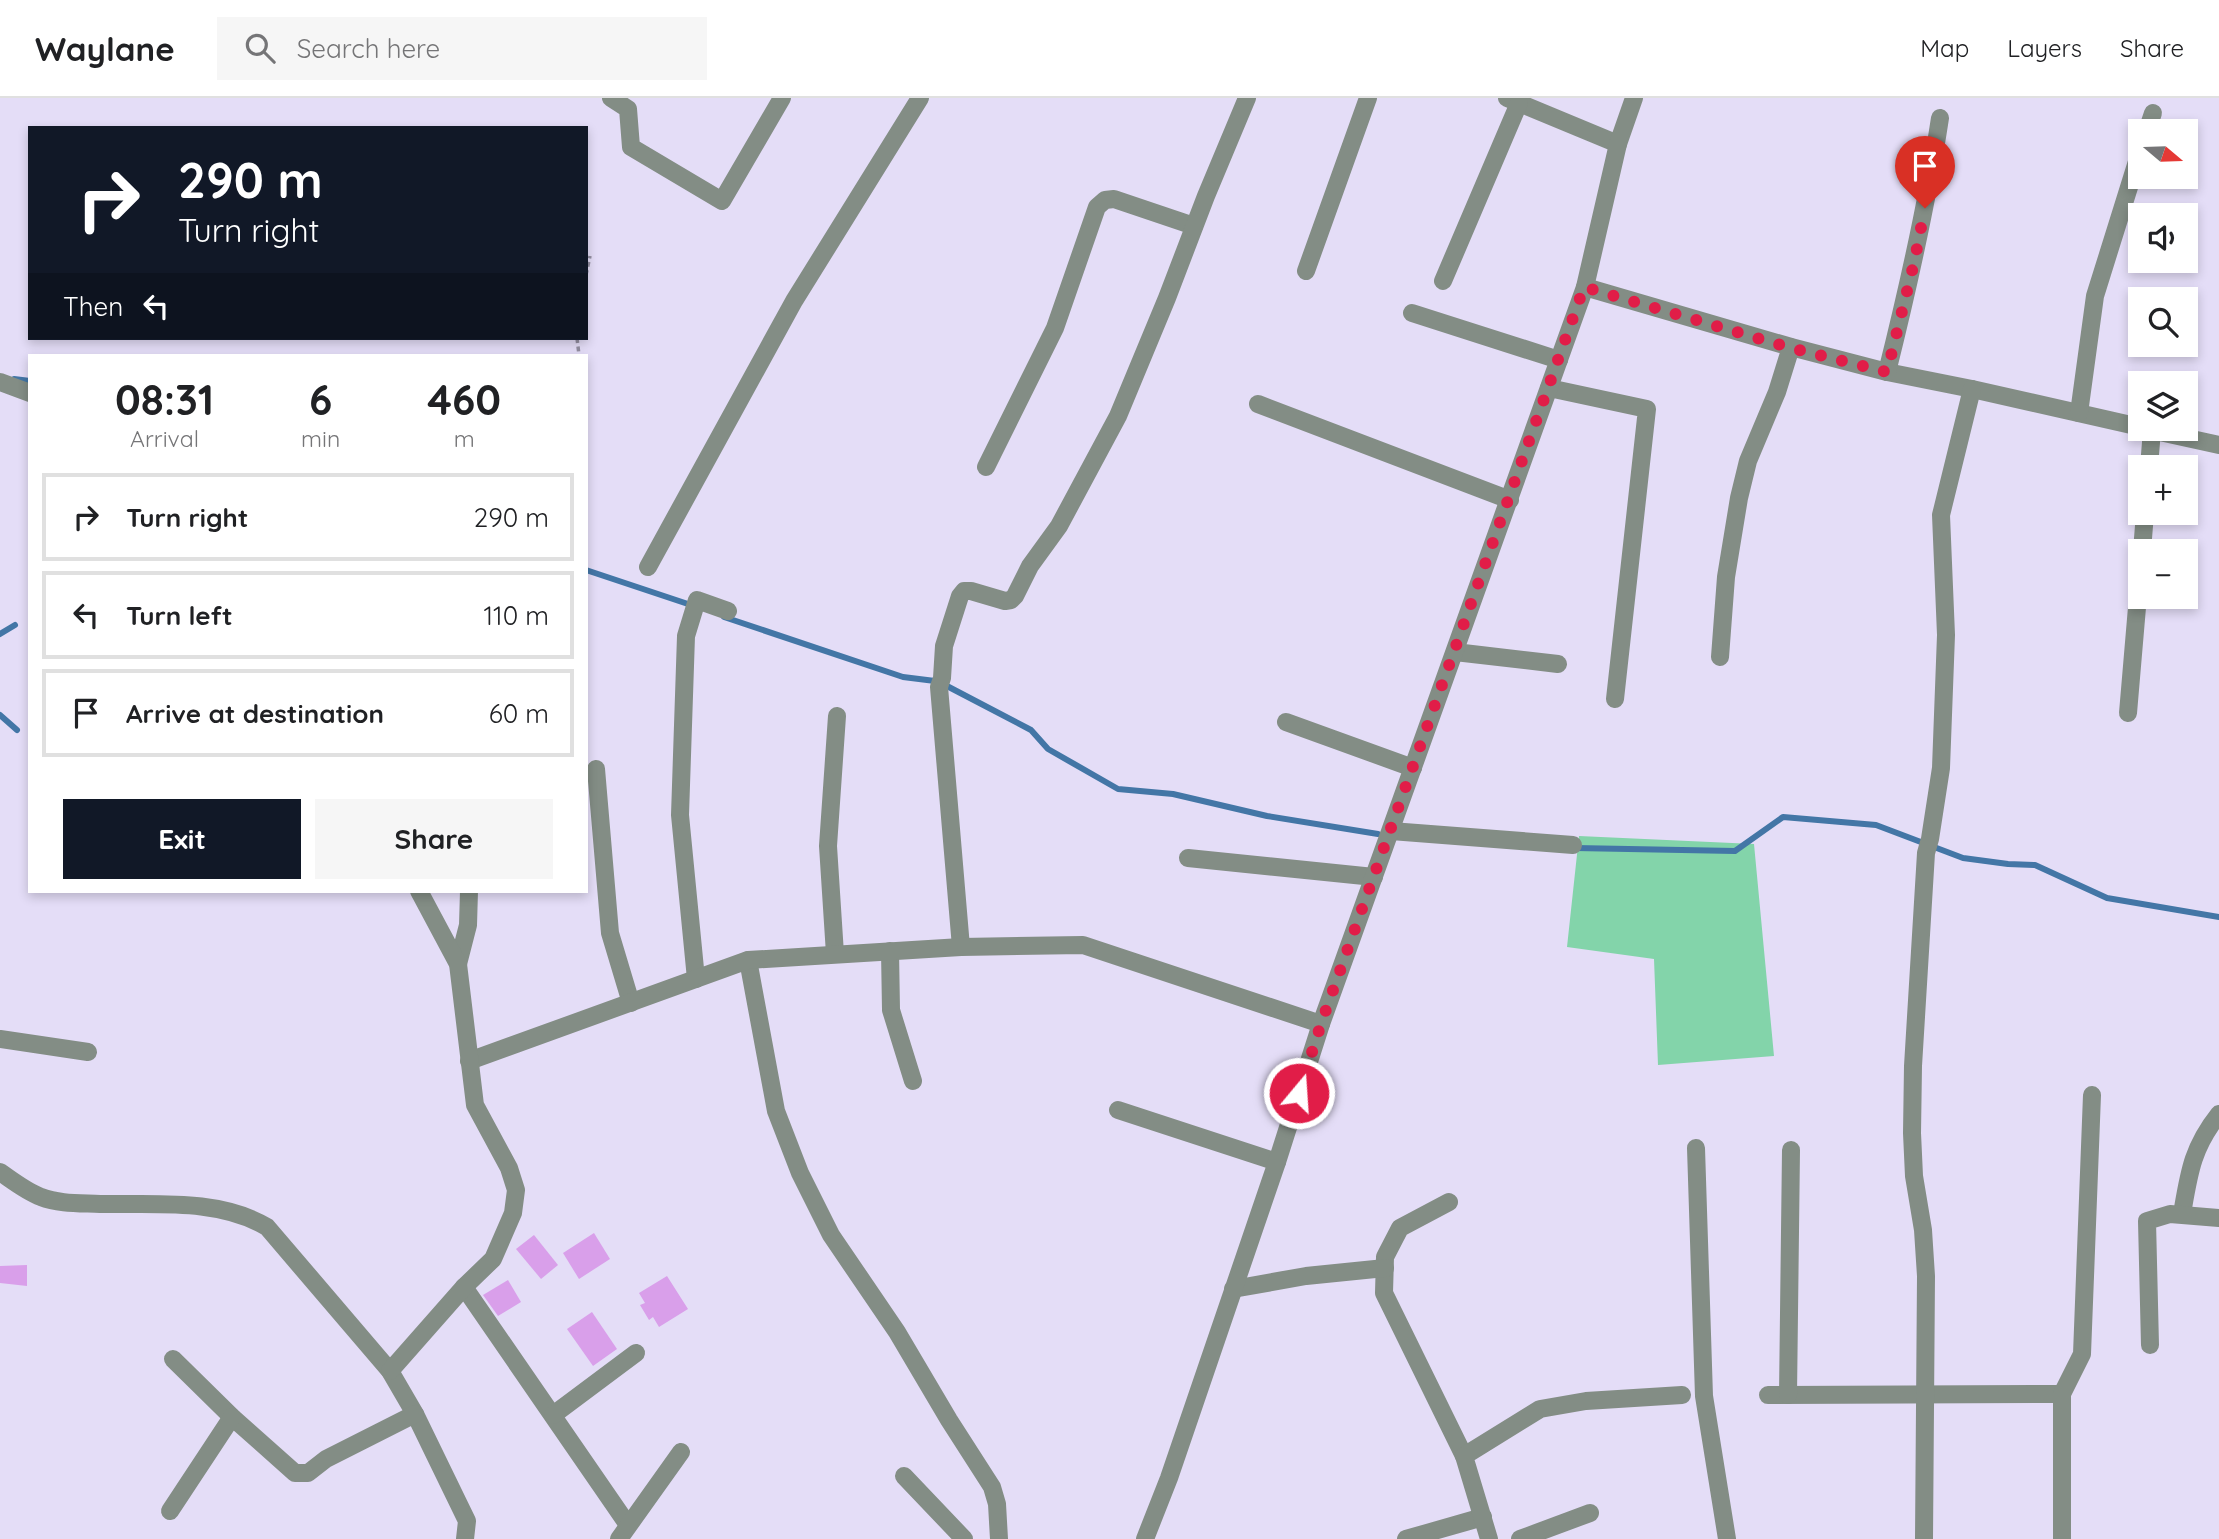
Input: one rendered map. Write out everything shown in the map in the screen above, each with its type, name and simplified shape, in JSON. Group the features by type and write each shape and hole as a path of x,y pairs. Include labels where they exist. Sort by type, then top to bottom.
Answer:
{"street":[{"path":"611,98 628,109 631,147 722,201 782,98"},
{"path":"648,568 794,301 920,98"},
{"path":"961,947 940,682 944,646 960,596 964,591 971,591 1005,601 1011,600 1016,596 1030,566 1059,526 1118,416 1247,98"},
{"path":"1306,271 1368,98"},
{"path":"1145,1539 1169,1478 1277,1162 1321,1024 1584,287 1618,144 1634,98"},
{"path":"1443,281 1513,100 1618,144"},
{"path":"2150,119 2152,113"},
{"path":"1887,372 1914,263 1940,118"},
{"path":"2079,413 2095,296 2128,189"},
{"path":"986,467 1055,328 1097,206 1105,200 1114,199 1194,226"},
{"path":"1584,287 1791,348 2128,425"},
{"path":"1412,313 1559,360"},
{"path":"1720,657 1726,577 1739,498 1748,461 1777,392 1791,348"},
{"path":"0,382 28,392"},
{"path":"1549,388 1647,409 1615,699"},
{"path":"1924,1539 1926,1276 1923,1230 1914,1176 1913,1066 1928,846 1941,768 1946,635 1941,515 1972,389"},
{"path":"1258,404 1510,500"},
{"path":"2198,440 2219,445"},
{"path":"696,979 680,815 686,636 697,600 729,611"},
{"path":"2128,713 2137,609"},
{"path":"1455,652 1558,664"},
{"path":"835,954 828,846 837,716"},
{"path":"1286,722 1413,768"},
{"path":"596,769 610,933 631,1003"},
{"path":"1391,831 1573,845"},
{"path":"1188,858 1374,877"},
{"path":"420,893 458,964"},
{"path":"390,1371 464,1287 493,1259 513,1213 516,1190 509,1168 475,1105 458,964 468,925 469,893"},
{"path":"469,1061 748,960 961,947 1083,945 1321,1024"},
{"path":"890,951 891,1010 913,1081"},
{"path":"748,960 776,1111 800,1172 831,1235 897,1332 948,1420 992,1487 997,1504 999,1539"},
{"path":"0,1039 88,1052"},
{"path":"2062,1539 2062,1394 2082,1354 2092,1095"},
{"path":"1118,1110 1277,1162"},
{"path":"2182,1214 2190,1165 2200,1141 2219,1114"},
{"path":"1696,1148 1704,1396 1727,1539"},
{"path":"1788,1395 1791,1150"},
{"path":"0,1172 41,1197 60,1201 223,1209 251,1218 267,1227 390,1371 415,1414 467,1521 465,1539"},
{"path":"1449,1202 1400,1228 1385,1257 1384,1293 1464,1456 1489,1539"},
{"path":"2150,1345 2147,1221 2170,1214 2219,1218"},
{"path":"1233,1289 1306,1276 1385,1268"},
{"path":"464,1287 553,1415 624,1532 681,1452"},
{"path":"553,1415 635,1353"},
{"path":"173,1359 232,1417 295,1472 302,1475 308,1474 326,1459 415,1414"},
{"path":"1768,1395 2062,1394"},
{"path":"1464,1456 1541,1409 1586,1401 1682,1395"},
{"path":"170,1511 232,1417"},
{"path":"904,1476 964,1539"},
{"path":"1520,1539 1590,1513"},
{"path":"1406,1539 1483,1517"}],"path":[{"path":"588,266 590,256"}],"green space":[{"path":"1579,836 1754,844 1774,1056 1658,1065 1654,959 1567,947"}],"building":[{"path":"594,1233 610,1259 579,1279 563,1253"},
{"path":"534,1235 558,1265 541,1279 516,1249"},
{"path":"27,1265 27,1286 0,1283 0,1266"},
{"path":"667,1276 688,1309 659,1327 653,1317 649,1320 640,1305 645,1303 639,1293"},
{"path":"508,1280 521,1302 498,1316 483,1295"},
{"path":"592,1312 617,1349 593,1366 567,1329"}],"waterway":[{"path":"14,379 28,381"},
{"path":"588,571 694,606"},
{"path":"724,617 903,677 945,685 1031,730 1048,749 1118,789 1173,794 1267,816 1378,834"},
{"path":"0,634 15,625"},
{"path":"0,715 17,730"},
{"path":"1575,848 1735,851 1783,817 1876,825 1963,858 2035,865 2107,898 2219,917"}],"route":[{"path":"1299,1093 1321,1024 1584,287 1791,348 1887,372 1925,208"}]}
